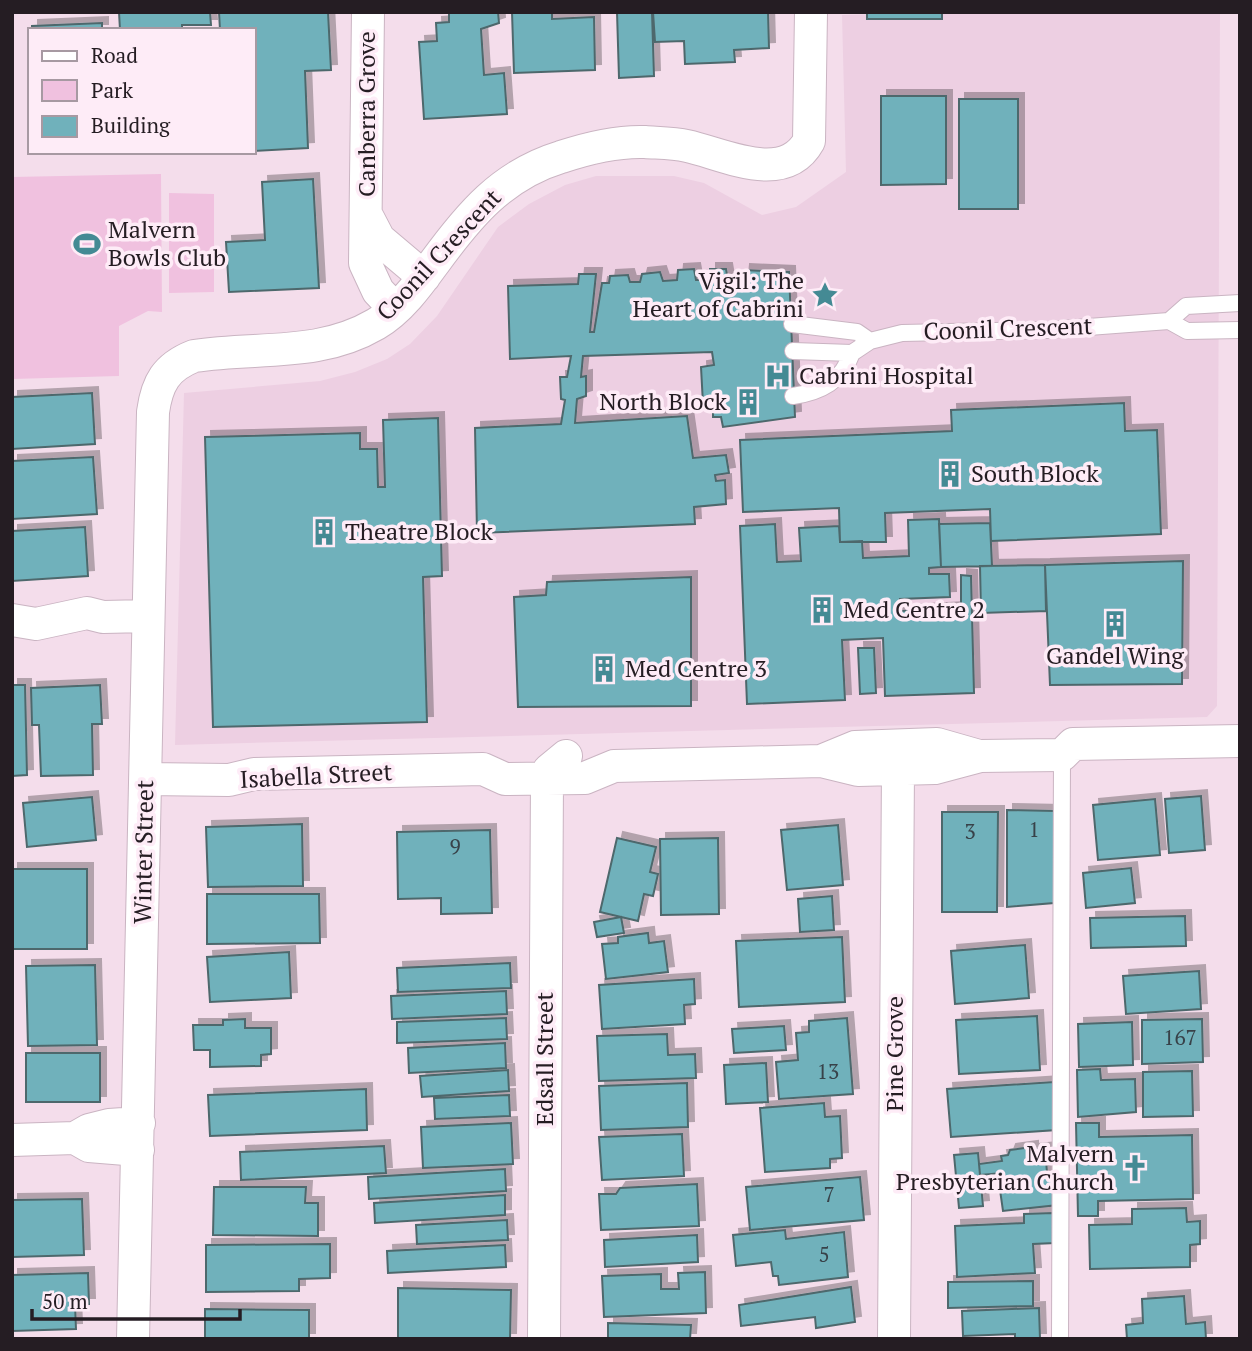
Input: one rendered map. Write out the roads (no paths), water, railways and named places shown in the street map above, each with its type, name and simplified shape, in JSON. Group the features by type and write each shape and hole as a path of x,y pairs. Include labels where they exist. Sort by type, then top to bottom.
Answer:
{"street":[{"name":"Canberra Grove","path":"368,12 365,263 378,291 395,309"},
{"name":"Coonil Crescent","path":"168,370 194,356 322,346 365,330 395,309 424,277 467,218 490,194 519,174 548,161 609,144 641,142 686,146 756,164 771,164 790,158 804,150 809,141 811,12"},
{"name":"Canberra Grove","path":"367,216 379,239 424,277"},
{"name":"Winter Street","path":"133,1339 153,412 157,387 168,370"},
{"path":"12,620 36,624 87,613 103,617 148,617"},
{"name":"Isabella Street","path":"1062,755 1073,744 1240,741"},
{"name":"Isabella Street","path":"821,761 855,747 924,744 937,744 980,756"},
{"name":"Isabella Street","path":"146,779 229,780 254,774 487,769 505,779 557,767 584,778 614,766 821,761 858,770 935,768 980,756 1062,755 1073,764 1240,763"},
{"name":"Edsall Street","path":"544,1339 557,767"},
{"name":"Pine Grove","path":"894,1339 898,769"},
{"path":"12,1140 75,1138 89,1130 109,1125 138,1137"}],"lane":[{"name":"Coonil Crescent","path":"1169,321 1186,306 1240,303"},
{"name":"Coonil Crescent","path":"852,353 870,341 902,333 1075,328 1169,321 1187,331 1240,330"},
{"path":"792,324 857,332 870,341"},
{"path":"793,351 852,353 846,370 825,387 793,396"},
{"path":"1060,1339 1062,755"}],"place":[{"name":"Malvern Bowls Club","path":"87,244"},
{"name":"Vigil: The Heart of Cabrini","path":"825,295"},
{"name":"Cabrini Hospital","path":"778,376"},
{"name":"North Block","path":"748,402"},
{"name":"South Block","path":"950,474"},
{"name":"Theatre Block","path":"324,532"},
{"name":"Med Centre 2","path":"822,610"},
{"name":"Gandel Wing","path":"1115,624"},
{"name":"Med Centre 3","path":"604,669"},
{"name":"Malvern Presbyterian Church","path":"1135,1168"}]}
